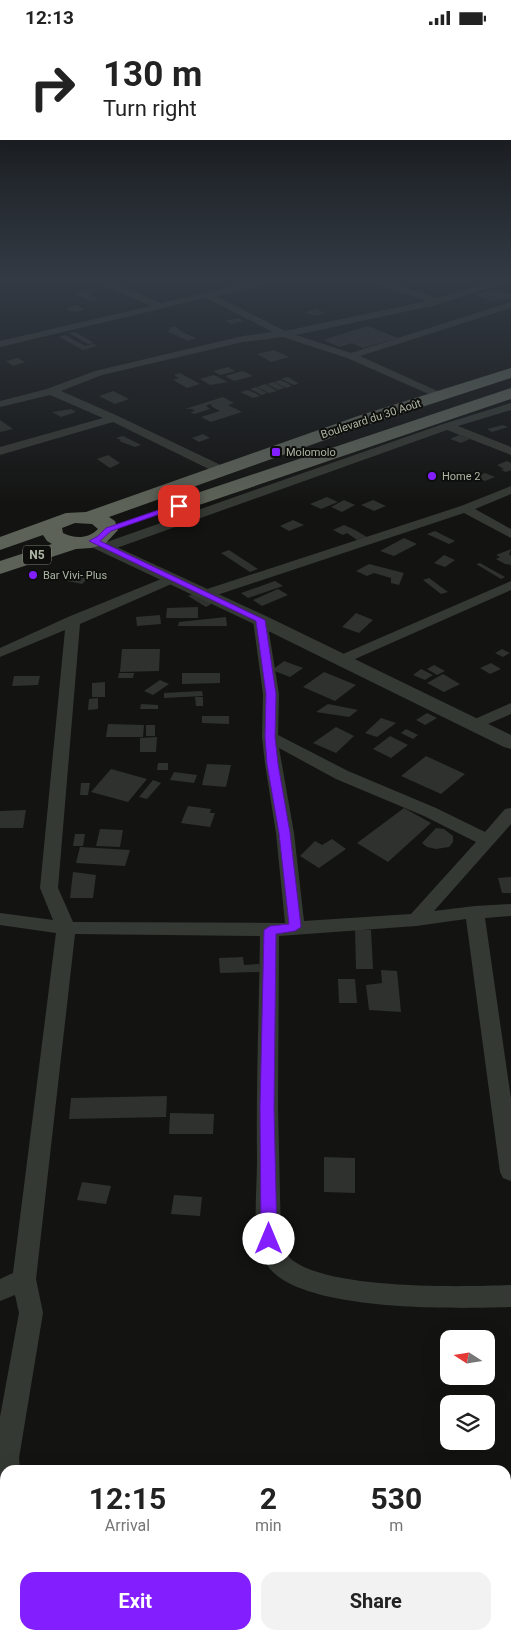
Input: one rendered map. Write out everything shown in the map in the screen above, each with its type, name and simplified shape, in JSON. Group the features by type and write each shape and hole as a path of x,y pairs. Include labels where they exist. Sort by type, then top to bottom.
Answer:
{"highway":[{"name":"Boulevard du 30 Août","path":"90,517 346,426 511,373"},
{"name":"Boulevard du 30 Août","path":"0,568 95,540 511,393"},
{"path":"90,517 104,521 108,525 95,540"},
{"name":"N5","path":"0,544 54,525 65,519 90,517"},
{"name":"N5","path":"54,525 51,529 54,537 95,540"}],"street":[{"path":"0,403 51,391 99,373 180,354"},
{"path":"346,354 440,396"},
{"path":"352,356 359,354"},
{"path":"51,391 114,418 223,471"},
{"path":"95,540 511,406"},
{"path":"0,451 114,418"},
{"path":"447,426 511,451"},
{"path":"206,594 465,509 511,491"},
{"path":"465,509 511,534"},
{"path":"95,540 171,579 260,620 511,743"},
{"path":"0,653 171,579"},
{"path":"341,660 511,585"},
{"path":"7,1465 6,1458 31,1313 24,1279 66,928 49,888 73,620"},
{"path":"260,620 271,694 270,737 295,927"},
{"path":"474,725 511,708"},
{"path":"270,737 342,775 487,840"},
{"path":"416,920 511,813"},
{"path":"0,919 66,928 270,930 416,920 475,912 511,910"},
{"path":"475,912 502,1057 511,1172"},
{"path":"270,930 267,1108 269,1239 272,1252 278,1261 294,1273 324,1284 389,1295 511,1297"},
{"path":"0,1291 24,1279"}],"building":[{"path":"257,354 282,354 289,357 271,362"},
{"path":"18,358 25,362 13,366 6,361"},
{"path":"228,367 235,371 220,375 213,371"},
{"path":"243,371 253,376 234,381 225,376"},
{"path":"180,373 200,384 187,388 173,380 179,378 174,375"},
{"path":"214,375 228,382 210,385 200,379"},
{"path":"288,377 299,383 294,385 281,379"},
{"path":"280,380 292,386 286,388 274,382"},
{"path":"273,382 284,388 278,390 267,384"},
{"path":"265,384 277,391 269,393 257,387"},
{"path":"256,387 267,393 262,395 250,389"},
{"path":"248,390 260,396 253,398 240,392"},
{"path":"113,391 129,399 115,404 99,396"},
{"path":"223,397 234,403 228,405 242,412 211,422 201,417 220,411 210,404 206,406 210,409 194,414 190,412 195,411 192,409 185,409"},
{"path":"71,409 76,412 61,417 52,412"},
{"path":"0,420 13,429 0,432"},
{"path":"503,425 508,427 492,432 487,429"},
{"path":"203,434 210,438 199,442 192,438"},
{"path":"459,435 470,439 461,443 450,439"},
{"path":"123,436 141,445 135,447 116,438"},
{"path":"108,455 120,463 110,468 97,459"},
{"path":"507,461 511,463 511,470 506,472 497,465"},
{"path":"485,473 495,477 485,481 476,477"},
{"path":"327,497 338,502 321,509 310,504"},
{"path":"344,500 355,505 342,512 331,507"},
{"path":"373,500 386,506 374,511 361,505"},
{"path":"293,520 304,525 289,531 280,526"},
{"path":"344,525 367,537 357,540 347,533 343,535 333,530"},
{"path":"435,531 455,541 449,544 427,534"},
{"path":"404,538 417,544 394,556 380,551"},
{"path":"511,549 509,555 511,555 511,565 496,559 500,557 496,555"},
{"path":"229,550 258,569 250,572 221,553"},
{"path":"444,555 455,560 445,567 434,563"},
{"path":"480,563 505,577 501,579 476,564"},
{"path":"369,564 404,573 399,585 391,583 391,578 374,573 367,576 356,571"},
{"path":"73,575 88,578 82,584 67,581"},
{"path":"429,578 448,592 441,594 423,580"},
{"path":"275,581 283,586 248,598 241,593"},
{"path":"278,589 288,595 262,606 253,600"},
{"path":"195,593 213,603 206,607 188,596"},
{"path":"198,607 198,618 166,618 167,608"},
{"path":"356,613 373,620 359,633 342,627"},
{"path":"160,615 161,624 137,626 136,617"},
{"path":"226,617 227,626 178,626 179,622"},
{"path":"122,649 160,649 159,671 120,672"},
{"path":"502,649 510,653 503,657 495,653"},
{"path":"284,661 303,668 290,677 272,670"},
{"path":"491,663 501,669 490,674 480,668"},
{"path":"434,665 445,671 437,675 427,669"},
{"path":"421,669 433,675 425,680 413,675"},
{"path":"324,672 356,685 335,701 303,687"},
{"path":"119,673 134,673 133,678 118,678"},
{"path":"182,673 220,673 220,683 182,684"},
{"path":"443,674 460,684 444,692 427,683"},
{"path":"14,676 40,676 38,685 12,686"},
{"path":"160,680 169,684 153,695 144,691"},
{"path":"105,682 105,697 92,697 92,683"},
{"path":"202,691 203,696 164,698 164,693"},
{"path":"195,697 203,697 203,706 196,706"},
{"path":"98,698 98,709 88,710 89,699"},
{"path":"141,704 158,705 158,709 140,709"},
{"path":"328,704 358,710 349,717 316,712"},
{"path":"427,713 437,718 425,725 416,720"},
{"path":"202,716 229,716 229,724 202,723"},
{"path":"381,718 396,723 377,737 365,733"},
{"path":"108,724 144,725 143,737 106,737"},
{"path":"146,725 155,725 155,736 146,736"},
{"path":"336,727 354,736 336,753 313,743"},
{"path":"406,729 418,735 413,739 401,733"},
{"path":"390,736 408,745 391,758 373,749"},
{"path":"157,737 156,752 140,752 140,738"},
{"path":"426,756 465,774 441,794 401,776"},
{"path":"158,763 168,763 168,770 157,770"},
{"path":"207,764 231,765 226,787 202,785"},
{"path":"111,769 147,779 128,802 91,792"},
{"path":"174,772 197,775 194,783 170,780"},
{"path":"153,780 161,783 147,799 139,797"},
{"path":"81,783 90,783 88,795 80,795"},
{"path":"188,806 211,809 210,813 215,813 210,827 181,823"},
{"path":"404,808 431,823 388,862 357,843"},
{"path":"26,810 23,828 0,828 0,811"},
{"path":"436,828 444,829 453,836 453,842 449,847 436,849 427,847 422,843"},
{"path":"100,829 123,830 120,847 96,846"},
{"path":"75,834 85,834 83,846 73,846"},
{"path":"332,839 346,849 319,868 300,856 315,841 322,845"},
{"path":"80,847 130,850 125,866 76,863"},
{"path":"73,872 96,875 93,898 70,898"},
{"path":"511,877 511,893 502,893 498,878"},
{"path":"355,930 371,930 373,969 356,969"},
{"path":"243,957 244,965 259,964 260,972 220,973 219,958"},
{"path":"381,970 397,971 401,1012 369,1010 366,985 382,983"},
{"path":"338,979 355,979 357,1003 339,1003"},
{"path":"167,1096 166,1117 69,1119 71,1098"},
{"path":"170,1113 214,1114 213,1134 169,1134"},
{"path":"324,1157 355,1158 355,1193 324,1192"},
{"path":"82,1182 111,1186 106,1204 77,1200"},
{"path":"174,1195 202,1197 200,1216 171,1214"}],"place":[{"name":"Molomolo","path":"276,452"},
{"name":"Home 2","path":"432,476"},
{"name":"Bar Vivi- Plus","path":"33,575"}],"route":[{"path":"179,506 108,530 101,538 93,541 260,620 271,694 270,737 273,764 284,833 295,927 270,930 267,1108 269,1239"}]}
